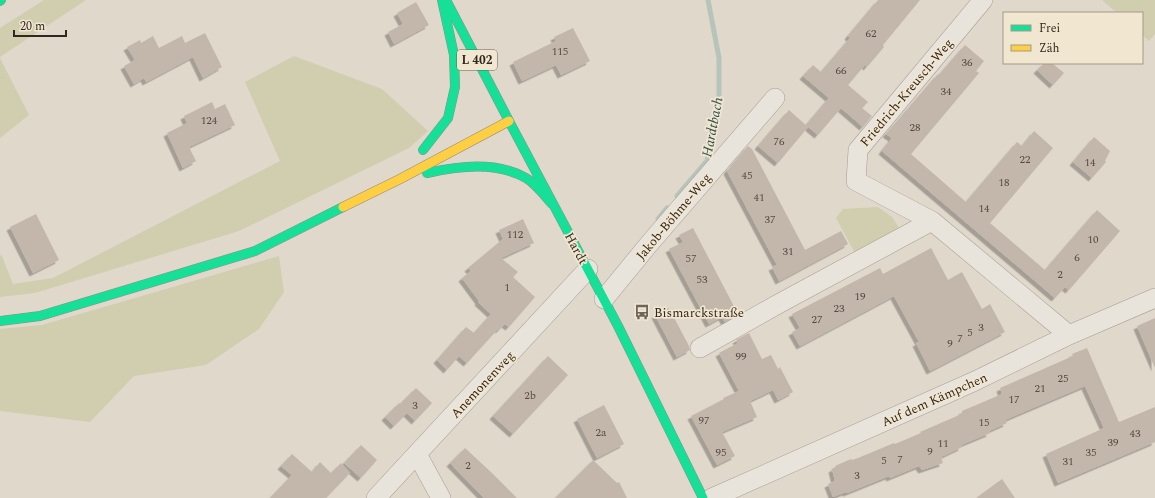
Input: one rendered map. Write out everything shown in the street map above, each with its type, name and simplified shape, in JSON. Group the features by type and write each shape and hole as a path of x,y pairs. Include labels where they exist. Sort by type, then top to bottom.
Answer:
{"main road":[{"path":"442,0 454,55 455,87 448,118 420,152 443,139"},
{"name":"Hardt","path":"446,0 552,204 642,371 703,498"},
{"path":"492,114 502,107"},
{"path":"0,320 40,316 255,251 400,179 509,121"},
{"path":"400,179 451,167 474,165 494,168 527,178 552,204"}],"street":[{"name":"Friedrich-Kreusch-Weg","path":"983,0 858,150 856,181 932,221 1069,335"},
{"name":"Jakob-Böhme-Weg","path":"604,299 775,98"},
{"path":"700,348 932,221"},
{"name":"Anemonenweg","path":"376,498 588,269"},
{"name":"Auf dem Kämpchen","path":"712,498 975,381 1069,335 1155,298"},
{"path":"417,454 441,498"}],"shaded area":[{"path":"44,0 86,0 0,57 0,28"},
{"path":"1102,0 1155,0 1155,34 1149,41 1143,36 1143,12 1116,12"},
{"path":"294,56 382,89 428,131 409,148 239,231 35,293 0,297 0,255 2,256 13,284 53,278 280,161 245,82"},
{"path":"0,58 29,115 0,138"},
{"path":"878,207 892,217 901,231 856,255 836,218 843,209"},
{"path":"279,256 284,292 259,329 206,365 134,376 90,422 0,411 0,329 42,325"}],"building":[{"path":"878,0 920,0 883,45 884,47 867,67 865,65 848,85 868,102 862,108 872,116 863,127 841,108 818,135 806,125 829,98 803,76 813,65 821,72 850,38 848,36"},
{"path":"416,2 429,25 394,44 388,32 403,24 397,13"},
{"path":"573,28 590,61 561,75 556,65 522,81 513,62 556,41 554,37"},
{"path":"205,33 222,67 203,78 193,57 146,82 144,78 134,84 124,66 135,60 127,47 140,40 141,43 153,36 159,48 182,36 185,43"},
{"path":"965,45 984,61 976,71 979,73 911,154 966,202 1017,142 1022,146 1034,131 1053,148 990,223 1045,270 1097,210 1120,231 1069,290 1065,287 1055,298 882,151 892,138 886,134"},
{"path":"1043,64 1053,64 1064,73 1053,85 1037,70"},
{"path":"212,102 215,109 225,104 235,125 189,147 196,161 183,168 167,133 187,123 184,116"},
{"path":"789,110 808,127 778,163 758,146"},
{"path":"1094,137 1110,151 1105,161 1106,162 1092,178 1073,162"},
{"path":"748,146 752,149 805,250 841,231 848,244 779,281 772,267 777,265 727,171"},
{"path":"36,214 59,260 33,273 10,227"},
{"path":"523,219 534,243 501,258 518,272 513,277 535,297 509,327 505,324 499,330 498,329 467,363 459,356 447,370 437,360 466,327 474,333 491,314 478,302 479,301 462,278 471,271 468,268 503,239 499,230"},
{"path":"693,228 738,314 725,322 722,317 709,324 669,249 683,242 679,235"},
{"path":"931,248 948,280 962,272 982,309 990,304 1005,332 930,371 916,343 919,342 894,296 800,346 792,332 800,328 792,314 880,268 883,274"},
{"path":"669,308 690,350 677,357 655,315"},
{"path":"1155,318 1155,368 1137,326"},
{"path":"749,333 762,359 771,355 778,369 780,367 793,392 778,400 773,390 750,401 757,417 722,432 735,456 717,465 691,416 739,391 719,353 738,343 736,340"},
{"path":"1087,348 1119,422 1155,407 1155,442 1058,483 1046,454 1104,428 1085,386 1005,420 1007,423 989,431 990,433 961,445 962,447 941,457 943,463 922,470 919,466 890,478 889,476 833,497 828,484 835,481 832,469 836,467 835,466 921,433 920,432 957,416 962,413 962,411 1002,394 1000,388 1073,356 1072,354"},
{"path":"548,356 568,375 513,434 493,416"},
{"path":"416,388 432,403 415,421 407,413 394,426 385,417"},
{"path":"604,405 624,444 597,458 577,419"},
{"path":"361,445 377,460 361,478 344,463"},
{"path":"465,448 517,498 484,498 450,463"},
{"path":"292,454 312,472 320,462 331,473 341,463 350,473 326,498 270,498 292,475 281,466"},
{"path":"593,460 617,483 619,482 627,498 555,498"},
{"path":"1002,479 1015,498 976,498"}],"waterway":[{"name":"Hardtbach","path":"677,196 707,161 719,104 719,58 708,0"},
{"name":"Hardtbach","path":"658,219 667,208"}],"traffic: fast":[{"path":"423,150 448,118 455,87 454,55 442,0"},
{"path":"446,0 509,121"},
{"path":"509,121 618,326 703,498"},
{"path":"427,173 452,168 477,166 502,169 530,180 552,204"},
{"path":"0,321 40,316 255,251 343,207"}],"traffic: slow":[{"path":"343,207 400,179 509,121"}],"place":[{"name":"Bismarckstraße","path":"642,312"}]}
